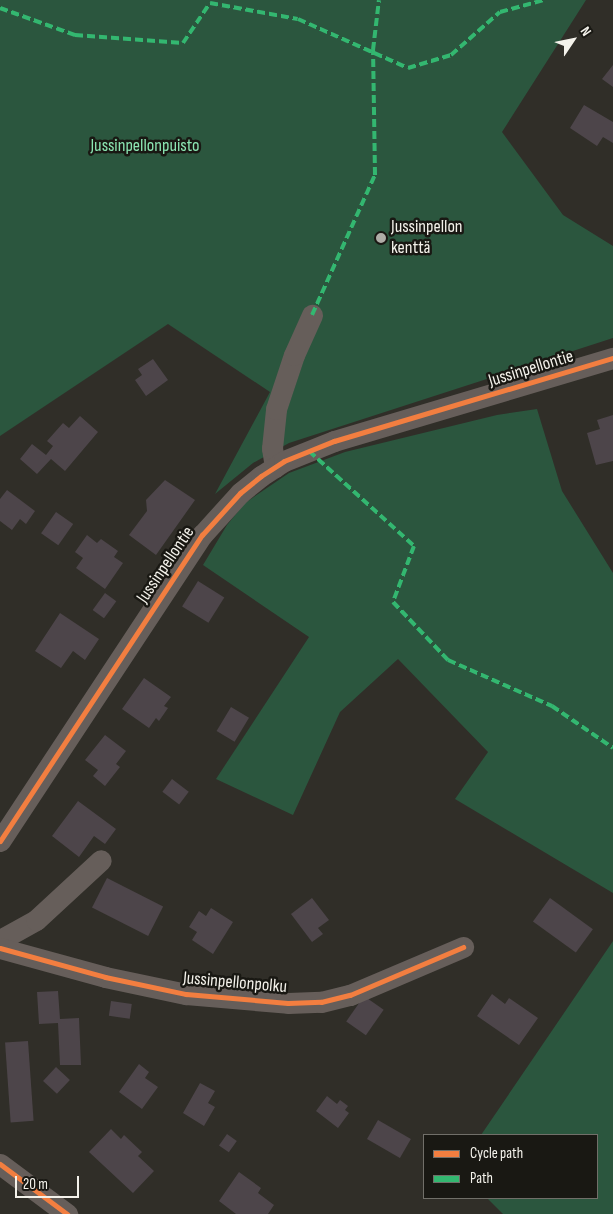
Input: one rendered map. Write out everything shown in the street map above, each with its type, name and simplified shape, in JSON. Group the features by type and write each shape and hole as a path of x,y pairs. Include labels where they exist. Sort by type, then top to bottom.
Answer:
{"street":[{"path":"275,467 272,448 276,409 294,355 312,315"},
{"name":"Jussinpellontie","path":"0,840 202,535 240,493 275,467 334,442 613,358"},
{"path":"0,940 36,920 101,860"},
{"name":"Jussinpellonpolku","path":"0,948 105,978 186,994 288,1003 322,1002 350,995 463,947"},
{"path":"0,1164 67,1214"}],"green space":[{"name":"Jussinpellonpuisto","path":"0,0 586,0 502,132 563,215 613,246 613,338 289,443 253,463 215,494 270,392 168,324 0,436"},
{"path":"537,409 562,491 613,573 613,893 455,799 488,752 398,659 340,712 293,815 216,779 309,637 203,565 227,525 245,503 289,473 345,452 497,415"},
{"path":"613,941 613,1214 503,1214 488,1199 598,1199 598,1134 482,1134"}],"building":[{"path":"613,65 613,87 602,79"},
{"path":"584,105 613,122 613,143 603,137 597,146 570,128"},
{"path":"153,359 168,380 146,396 135,380 142,375 138,369"},
{"path":"613,415 613,461 596,465 587,433 600,429 597,420"},
{"path":"80,416 98,432 65,471 51,459 37,474 20,459 32,444 46,455 53,446 47,441 63,423 69,428"},
{"path":"165,480 195,500 156,555 129,535 147,511 146,500"},
{"path":"7,490 35,511 26,524 20,519 12,530 0,521 0,499"},
{"path":"56,512 73,524 58,545 41,533"},
{"path":"87,535 97,543 101,539 118,551 114,557 123,563 105,589 76,568 83,558 75,552"},
{"path":"198,581 224,597 208,623 182,606"},
{"path":"105,593 116,601 104,618 93,610"},
{"path":"60,613 99,639 85,660 73,651 61,668 35,651"},
{"path":"144,678 171,697 164,706 168,708 159,721 156,718 149,728 122,709"},
{"path":"231,707 249,718 235,742 217,731"},
{"path":"105,735 126,751 116,764 120,767 105,786 93,776 98,770 85,760"},
{"path":"172,779 189,792 179,804 162,792"},
{"path":"78,801 116,829 105,844 94,836 79,857 52,836"},
{"path":"107,878 163,907 148,936 92,907"},
{"path":"312,898 329,920 318,928 323,934 312,942 291,914"},
{"path":"550,898 593,929 576,953 533,921"},
{"path":"211,908 233,922 213,954 192,940 197,932 189,927 199,911 206,916"},
{"path":"58,991 60,1019 79,1018 81,1065 60,1065 58,1023 39,1024 37,992"},
{"path":"492,994 505,1004 509,998 538,1018 519,1045 477,1016"},
{"path":"364,996 384,1010 366,1035 346,1021"},
{"path":"111,1001 132,1004 130,1019 109,1016"},
{"path":"28,1041 34,1121 11,1122 5,1043"},
{"path":"139,1064 149,1072 145,1078 158,1087 142,1109 119,1092"},
{"path":"56,1067 70,1080 57,1094 43,1081"},
{"path":"200,1083 215,1091 208,1103 215,1107 204,1126 183,1113"},
{"path":"327,1096 337,1104 340,1100 348,1106 345,1110 349,1113 338,1128 316,1111"},
{"path":"378,1120 411,1139 400,1158 367,1139"},
{"path":"111,1129 121,1139 124,1135 142,1152 138,1156 154,1171 133,1193 89,1152"},
{"path":"227,1134 237,1141 229,1152 219,1145"},
{"path":"239,1172 261,1188 258,1193 274,1205 268,1214 236,1214 219,1201"}],"marked path":[{"path":"312,315 375,175 373,50 379,0"},
{"path":"0,8 75,35 183,43 210,3 298,19 408,68 451,55 500,12 544,0"},
{"path":"309,451 414,546 393,602 448,660 552,706 613,748"}],"cycle path":[{"path":"0,841 202,535 240,493 261,476 284,461 334,441 613,358"},
{"path":"0,948 105,977 186,994 288,1003 321,1002 350,995 463,947"},
{"path":"0,1164 67,1214"}],"place":[{"name":"Jussinpellon kenttä","path":"381,238"}]}
